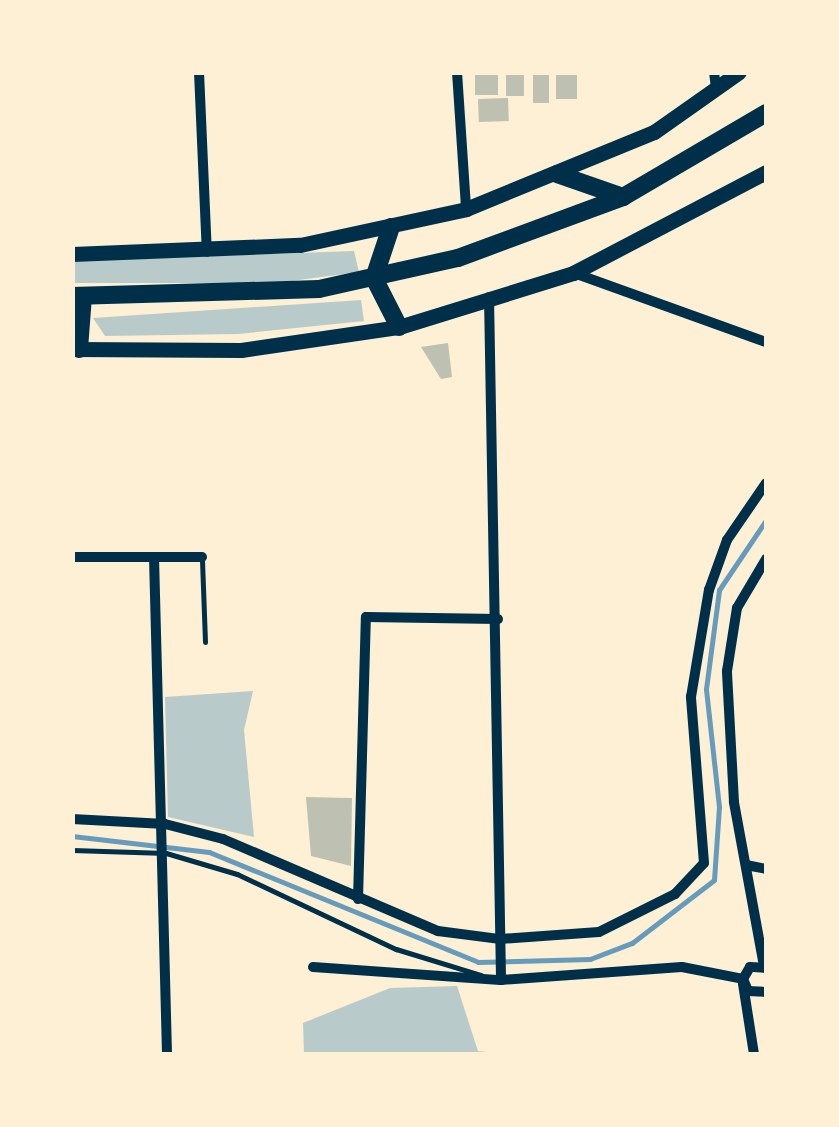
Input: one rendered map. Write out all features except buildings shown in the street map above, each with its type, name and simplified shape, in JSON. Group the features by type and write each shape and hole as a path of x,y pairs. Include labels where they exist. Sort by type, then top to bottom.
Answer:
{"highway":[{"path":"76,349 78,296 270,293 374,278 624,197 766,113"},
{"path":"557,174 624,197"},
{"path":"390,227 374,278 399,326"}],"main road":[{"path":"72,254 207,253 390,227 466,209 654,132 715,81 738,72"},
{"path":"76,349 241,350 399,326 573,273 766,172"}],"street":[{"path":"199,72 207,253"},
{"path":"457,72 466,209"},
{"path":"573,273 766,342"},
{"path":"489,297 498,618 501,980"},
{"path":"72,819 164,824 438,931 500,939 598,932 675,894 706,850 690,696 709,590 728,540 766,483"},
{"path":"72,557 202,557"},
{"path":"154,557 166,853 167,1054"},
{"path":"743,981 765,967 746,865 727,671 736,608 766,559"},
{"path":"358,900 366,617 498,618"},
{"path":"746,865 766,870"},
{"path":"313,967 501,980 682,967 743,981 766,992"},
{"path":"743,981 754,1054"}],"lane":[{"path":"202,557 204,642"},
{"path":"72,850 166,853 237,874 396,950 501,980"}],"shaded area":[{"path":"354,251 359,272 276,283 73,283 73,261"},
{"path":"361,300 364,321 238,334 105,336 93,318"},
{"path":"253,691 244,730 254,837 168,817 165,697"},
{"path":"457,986 478,1051 506,1054 304,1054 303,1023 390,988"}],"waterway":[{"path":"72,836 209,852 478,962 590,959 632,943 714,880 719,807 706,689 719,590 766,520"}]}
